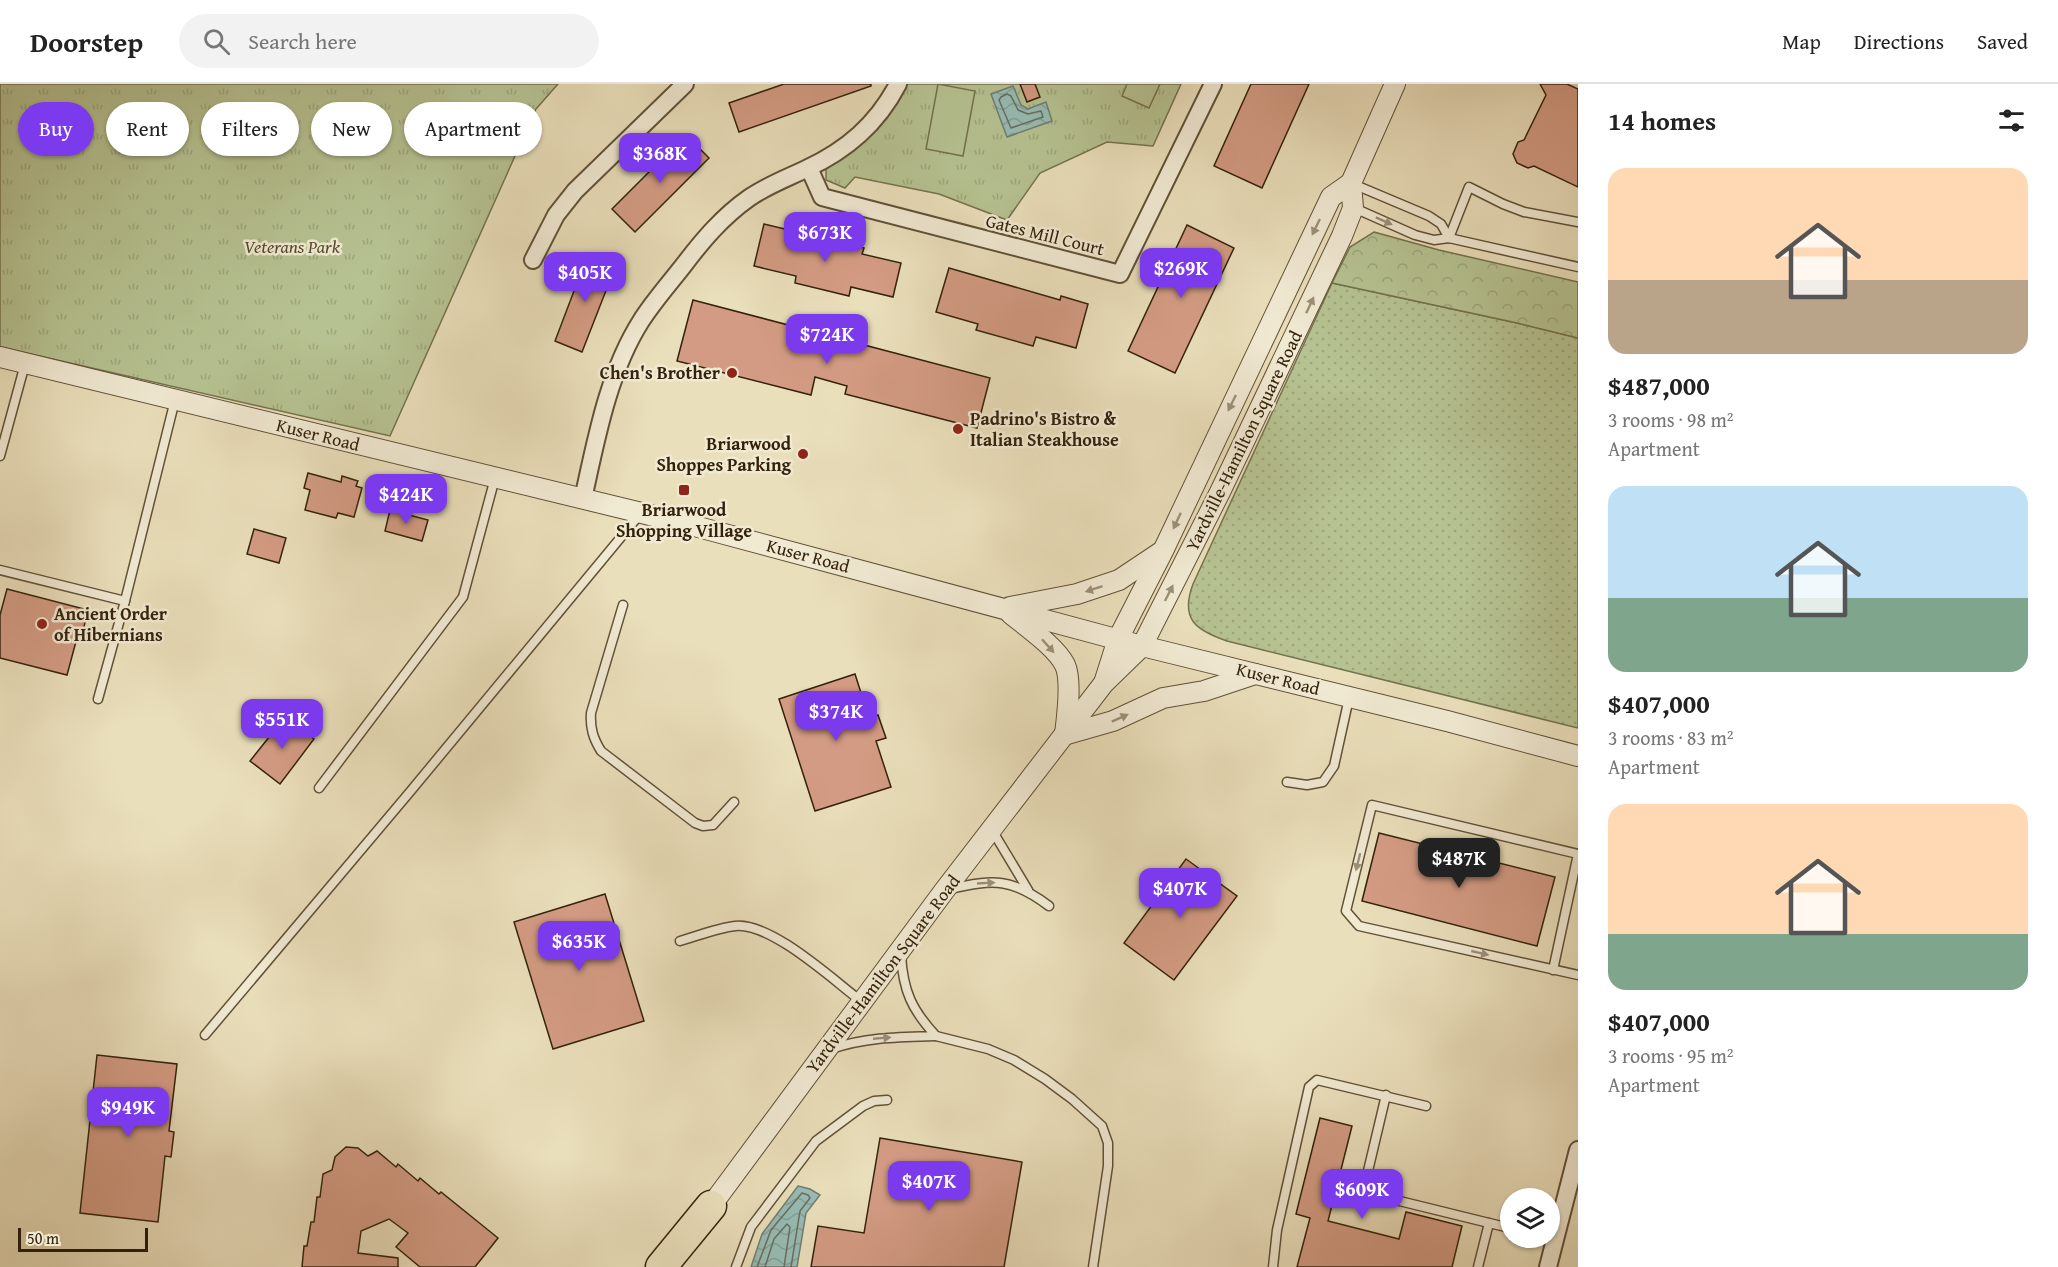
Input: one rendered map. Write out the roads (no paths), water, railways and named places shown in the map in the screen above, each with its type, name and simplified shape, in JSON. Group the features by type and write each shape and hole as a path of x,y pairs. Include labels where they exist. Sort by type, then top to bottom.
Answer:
{"highway":[{"path":"661,1267 715,1201"},
{"path":"686,1267 715,1201"}],"street":[{"path":"533,260 556,215 575,191 685,84"},
{"path":"583,499 615,376 641,321 707,235 729,213 751,196 835,155 864,132 888,103 897,84"},
{"name":"Gates Mill Court","path":"809,168 822,197 1120,274 1214,84"},
{"name":"Yardville-Hamilton Square Road","path":"1104,683 1118,639 1352,183 1395,84"},
{"name":"Yardville-Hamilton Square Road","path":"667,1267 944,891 1104,683 1142,646 1293,341 1342,202"},
{"name":"Kuser Road","path":"0,357 642,513 1142,646 1578,756"},
{"path":"1004,609 1077,594 1119,580 1163,551"},
{"path":"1004,609 1045,642 1065,666 1069,703 1064,735 1113,721 1163,698 1204,691 1256,674"},
{"path":"1560,1211 1578,1150"},
{"path":"1548,1267 1551,1248"}],"lane":[{"path":"1352,183 1429,216 1441,224 1449,238"},
{"path":"1449,238 1469,187 1524,212 1578,222"},
{"path":"1342,202 1415,236 1434,240 1449,238 1578,267"},
{"path":"0,456 25,364"},
{"path":"98,699 175,400"},
{"path":"319,788 463,597 495,477"},
{"path":"205,1035 642,513"},
{"path":"0,570 124,601"},
{"path":"622,605 591,713 590,727 594,740 601,751 695,823 704,826 713,825 734,802"},
{"path":"1287,782 1307,785 1323,782 1334,766 1350,697"},
{"path":"1553,970 1578,854 1372,805 1346,911 1359,926 1553,970 1578,975"},
{"path":"992,830 1028,890"},
{"path":"944,891 980,882 1000,882 1028,890 1049,906"},
{"path":"680,941 735,926 750,927 765,932 789,946 861,1001"},
{"path":"901,949 903,980 912,1004 921,1020 936,1036"},
{"path":"825,1051 854,1041 887,1037 936,1036 988,1049 1014,1060 1045,1078 1072,1099 1102,1126 1108,1143 1108,1166 1093,1267"},
{"path":"1273,1267 1277,1230 1309,1087 1317,1080 1426,1106"},
{"path":"1386,1095 1363,1192 1500,1226"},
{"path":"736,1267 751,1227 816,1141 863,1106 874,1101 887,1100"},
{"path":"1478,1267 1489,1223"}],"water":[{"path":"1013,86 1021,105 1028,109 1046,102 1052,121 1007,137 991,94"},
{"path":"798,1186 820,1195 806,1213 797,1267 751,1267 762,1234"}],"place":[{"name":"Chen's Brother","path":"732,373"},
{"name":"Padrino's Bistro & Italian Steakhouse","path":"958,429"},
{"name":"Briarwood Shoppes Parking","path":"803,454"},
{"name":"Briarwood Shopping Village","path":"684,490"},
{"name":"Ancient Order of Hibernians","path":"42,624"}],"park label":[{"name":"Veterans Park","path":"292,247"}]}
